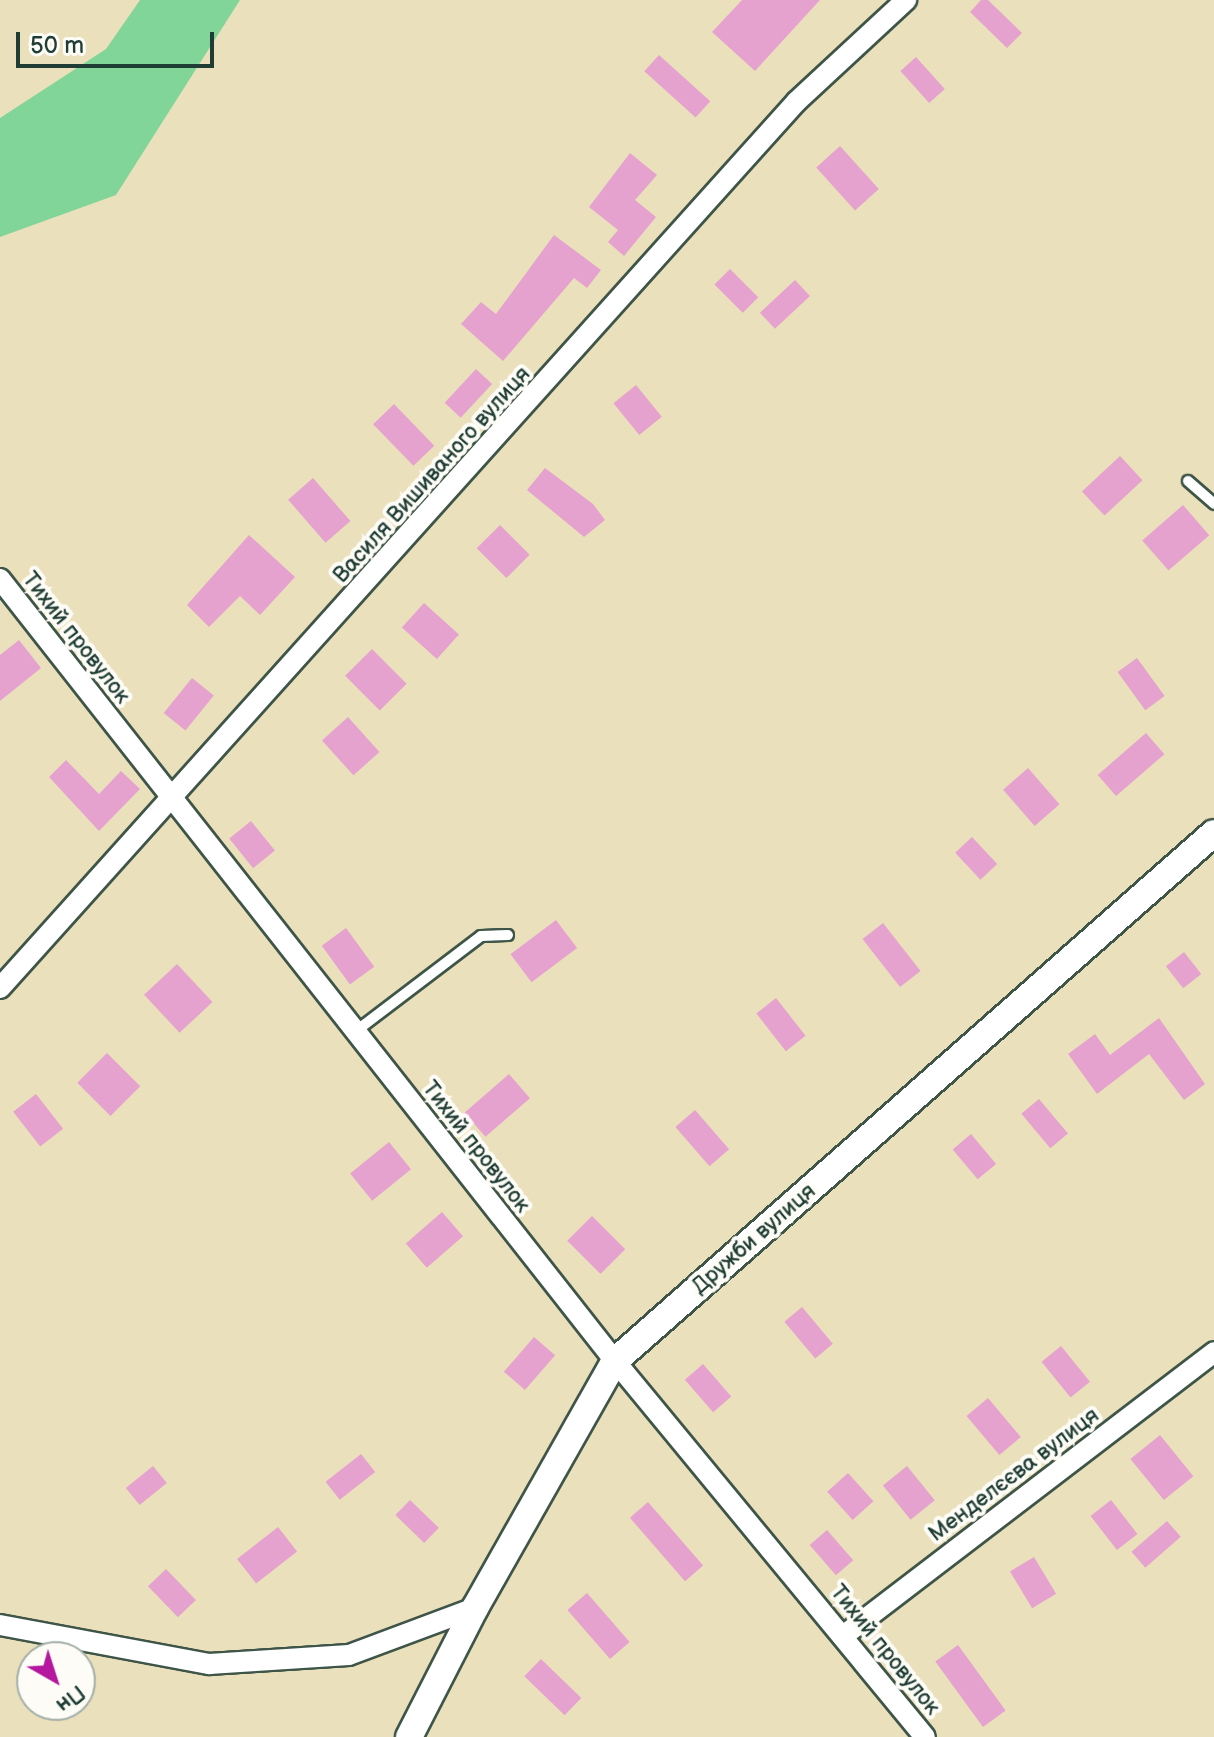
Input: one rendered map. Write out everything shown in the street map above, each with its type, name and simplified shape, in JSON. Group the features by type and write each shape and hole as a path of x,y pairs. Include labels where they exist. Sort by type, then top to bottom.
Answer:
{"street":[{"name":"Василя Вишиваного вулиця","path":"0,988 172,803 797,101 906,0"},
{"name":"Тихий провулок","path":"0,579 172,803 615,1361 925,1737"},
{"name":"Дружби вулиця","path":"409,1737 475,1608 615,1361 1214,833"},
{"name":"Менделєєва вулиця","path":"843,1636 1214,1352"},
{"path":"0,1625 209,1664 349,1655 475,1608"}],"lane":[{"path":"1188,481 1214,504"},
{"path":"354,1033 481,936 508,935"}],"green space":[{"path":"140,0 240,0 116,195 0,237 0,118 106,49"}],"building":[{"path":"742,0 820,0 755,71 712,32"},
{"path":"981,0 988,0 1022,33 1007,48 970,12"},
{"path":"659,55 710,101 696,118 644,71"},
{"path":"916,57 945,89 929,103 900,71"},
{"path":"840,146 879,189 855,211 816,167"},
{"path":"630,153 657,175 635,200 656,217 624,256 608,242 618,230 589,207"},
{"path":"554,235 601,270 587,288 574,278 503,361 461,324 481,302 496,314"},
{"path":"730,269 758,297 743,313 714,285"},
{"path":"795,280 810,296 775,329 760,313"},
{"path":"476,369 492,384 461,418 445,403"},
{"path":"636,385 662,417 639,435 613,403"},
{"path":"394,404 434,446 413,466 373,424"},
{"path":"1120,456 1143,480 1104,516 1082,491"},
{"path":"545,468 593,504 605,520 584,537 527,490"},
{"path":"313,478 350,521 325,543 288,500"},
{"path":"1183,505 1209,535 1168,571 1142,540"},
{"path":"500,525 530,555 506,578 477,548"},
{"path":"249,535 295,577 260,615 240,596 209,627 187,605"},
{"path":"424,603 459,634 437,659 402,628"},
{"path":"19,640 41,668 0,701 0,655"},
{"path":"372,649 407,684 380,711 345,676"},
{"path":"1137,658 1165,696 1145,710 1118,672"},
{"path":"192,678 214,696 185,731 164,713"},
{"path":"348,717 379,752 353,775 322,740"},
{"path":"1146,733 1164,754 1116,796 1098,775"},
{"path":"66,760 99,794 121,771 140,789 99,831 49,777"},
{"path":"1028,768 1059,804 1035,826 1003,790"},
{"path":"251,821 275,851 253,868 229,839"},
{"path":"972,837 997,864 980,880 955,853"},
{"path":"556,920 577,948 532,982 510,954"},
{"path":"883,923 921,971 900,987 863,939"},
{"path":"346,928 374,967 350,984 322,946"},
{"path":"1184,952 1201,974 1183,988 1166,966"},
{"path":"177,964 212,1002 180,1033 144,995"},
{"path":"776,998 806,1036 786,1051 756,1013"},
{"path":"1159,1018 1205,1084 1184,1100 1149,1054 1097,1094 1068,1054 1095,1034 1110,1055"},
{"path":"107,1053 140,1086 111,1116 77,1083"},
{"path":"509,1074 530,1098 485,1137 464,1113"},
{"path":"36,1094 63,1129 40,1147 13,1112"},
{"path":"1039,1099 1068,1133 1050,1148 1021,1114"},
{"path":"695,1110 729,1149 709,1166 675,1127"},
{"path":"971,1134 996,1164 978,1179 953,1149"},
{"path":"389,1142 411,1169 372,1201 350,1173"},
{"path":"442,1212 463,1236 427,1268 406,1243"},
{"path":"592,1216 625,1249 600,1274 567,1241"},
{"path":"802,1307 833,1344 815,1359 784,1322"},
{"path":"534,1337 555,1355 525,1390 504,1372"},
{"path":"1061,1346 1090,1382 1071,1397 1042,1362"},
{"path":"703,1364 731,1396 713,1412 685,1380"},
{"path":"988,1398 1021,1437 999,1455 967,1416"},
{"path":"1160,1435 1193,1476 1164,1500 1130,1459"},
{"path":"361,1454 375,1472 340,1500 326,1482"},
{"path":"153,1466 167,1483 140,1505 126,1488"},
{"path":"907,1466 935,1500 911,1520 883,1486"},
{"path":"848,1473 873,1501 853,1520 827,1492"},
{"path":"410,1500 439,1528 424,1543 395,1515"},
{"path":"1111,1500 1137,1534 1117,1550 1091,1516"},
{"path":"648,1502 703,1565 685,1581 630,1518"},
{"path":"1167,1521 1181,1537 1145,1568 1132,1552"},
{"path":"278,1527 297,1551 256,1583 237,1559"},
{"path":"827,1530 853,1560 836,1575 810,1545"},
{"path":"1034,1557 1056,1594 1032,1608 1010,1571"},
{"path":"166,1569 196,1600 178,1617 148,1586"},
{"path":"587,1593 630,1642 610,1659 567,1610"},
{"path":"958,1645 1006,1711 983,1727 935,1661"},
{"path":"541,1659 581,1698 565,1715 524,1676"}]}
